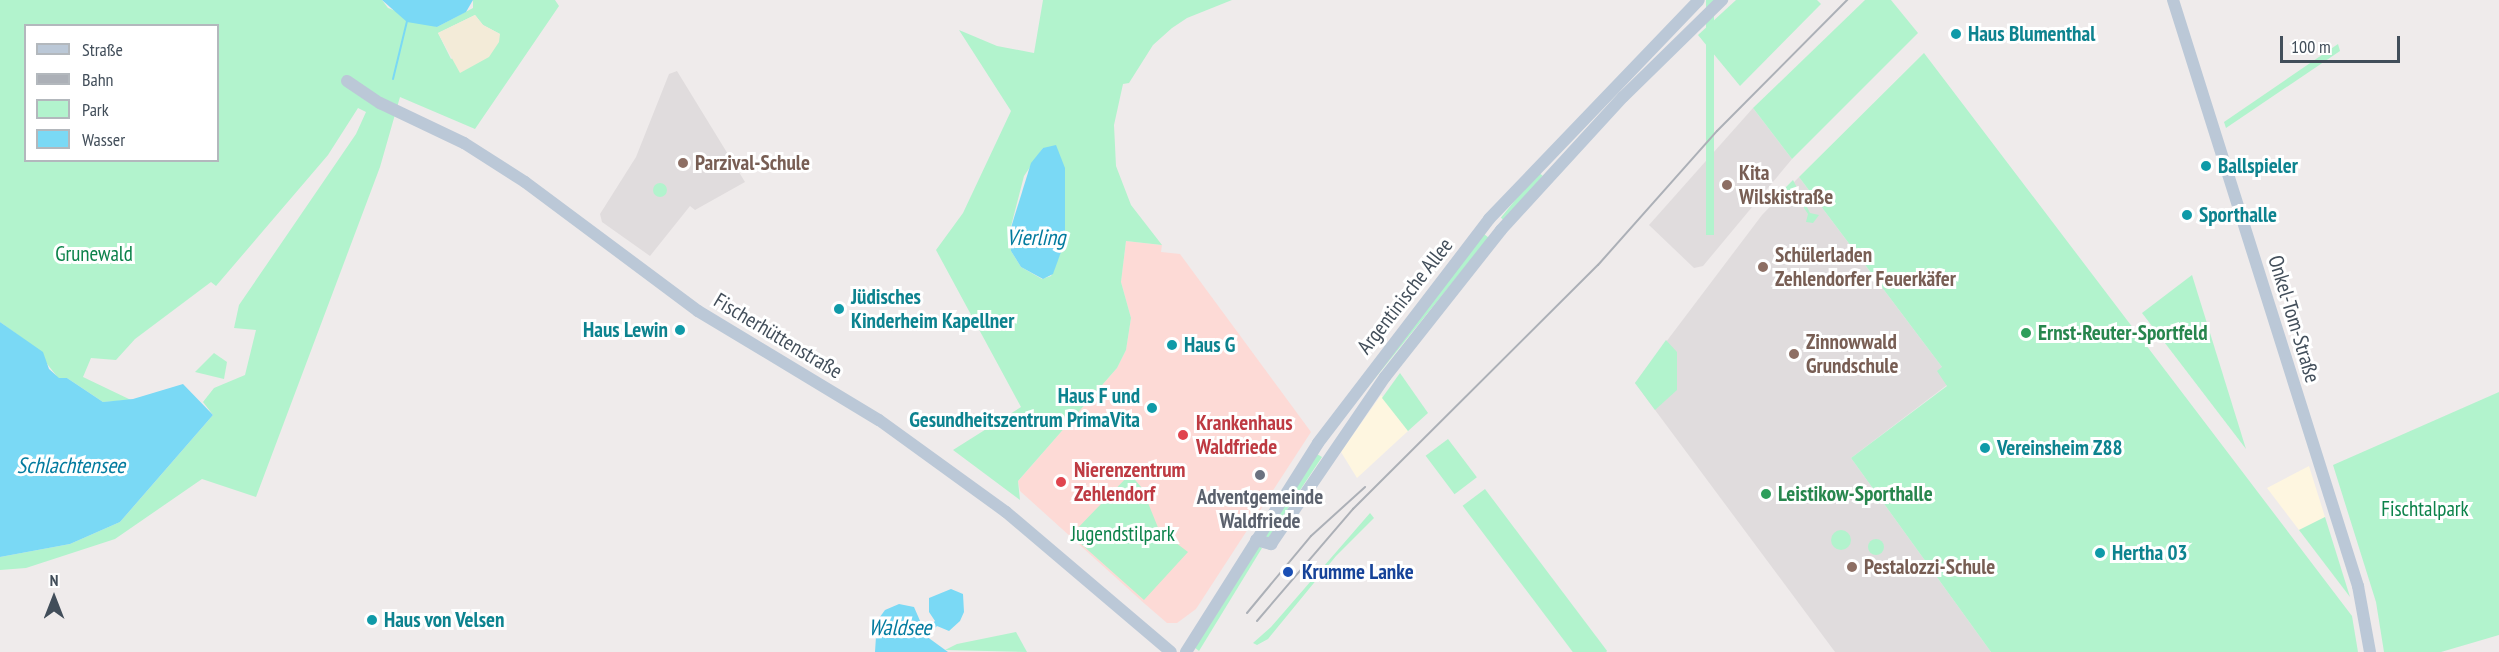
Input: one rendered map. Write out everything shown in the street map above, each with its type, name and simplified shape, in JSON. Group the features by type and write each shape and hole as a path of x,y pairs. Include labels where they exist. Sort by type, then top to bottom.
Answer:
{"main road":[{"name":"Argentinische Allee","path":"1186,652 1318,443 1489,219 1699,0"},
{"name":"Argentinische Allee","path":"1256,540 1271,544 1385,377 1501,230 1623,97 1722,0"},
{"name":"Onkel-Tom-Straße","path":"2172,0 2338,520 2363,603 2370,652"},
{"name":"Fischerhüttenstraße","path":"347,81 380,103 464,143 525,182 698,311 879,420 1006,512 1171,652"}],"shaded area":[{"name":"Parzival-Schule","path":"677,71 745,182 695,210 690,206 650,256 602,222 600,214 636,157 669,74"},
{"name":"Kita Wilskistraße","path":"1753,108 1792,159 1703,266 1694,268 1649,225"},
{"name":"Zinnowwald Grundschule","path":"1799,177 1942,367 1947,385 1851,458 1991,652 1835,652 1635,383 1762,215"},
{"name":"Krankenhaus Waldfriede","path":"1126,241 1162,245 1161,252 1180,254 1311,432 1196,609 1177,623 1167,623 1145,604 1020,491 1018,481 1117,368 1126,350 1131,318 1121,282"},
{"path":"1381,395 1408,431 1357,478 1341,452"},
{"path":"2309,466 2325,517 2299,530 2267,488"}],"green space":[{"name":"Grunewald","path":"0,0 382,0 388,8 437,27 473,8 473,0 555,0 559,6 475,129 400,97 380,167 256,497 202,479 115,539 26,568 0,570 0,557 70,544 120,522 213,415 203,402 214,388 245,375 256,330 234,328 239,305 356,134 366,112 358,108 328,155 216,286 211,282 135,339 116,360 91,358 83,377 131,400 103,402 67,378 59,379 33,346 0,322","holes":["475,15 483,25 500,34 451,59 438,33"]},
{"path":"1043,0 1232,0 1187,18 1172,28 1153,45 1129,83 1123,84 1114,125 1116,166 1131,205 1162,245 1126,241 1121,282 1131,318 1126,350 1117,368 1018,481 1020,500 953,450 1021,407 936,250 963,213 1011,111 959,30 997,46 1034,53","holes":["1043,148 1065,175 1065,241 1051,276 1042,279 1021,267 1011,251 1009,234 1024,176"]},
{"path":"1706,0 1714,0 1714,235 1706,235"},
{"path":"1736,0 1817,0 1821,4 1740,86 1698,35"},
{"path":"1865,0 1891,0 1918,33 1792,159 1753,108"},
{"path":"2338,44 2340,51 2226,128 2224,122"},
{"name":"Ernst-Reuter-Sportfeld","path":"1924,53 2352,616 2358,652 1991,652 1851,458 1947,386 1937,371 1942,367 1799,177"},
{"path":"1538,172 1543,176 1506,222 1501,218"},
{"path":"1793,180 1810,213 1819,215 1813,223 1806,222 1808,214 1794,193 1789,198 1782,191"},
{"path":"657,183 663,183 667,190 663,197 657,197 653,193 653,187"},
{"path":"1484,234 1489,238 1328,436 1324,432"},
{"path":"2192,275 2246,449 2142,313"},
{"path":"1666,340 1677,352 1677,390 1655,410 1635,383"},
{"path":"214,353 227,362 224,379 195,372"},
{"path":"1400,373 1428,413 1408,431 1382,398"},
{"name":"Fischtalpark","path":"2499,392 2499,635 2441,652 2384,652 2376,602 2333,465"},
{"path":"1448,439 1477,477 1455,494 1426,456"},
{"path":"1317,454 1322,457 1267,540 1263,538"},
{"name":"Jugendstilpark","path":"1130,474 1142,488 1159,530 1188,552 1144,600 1071,535"},
{"path":"1485,489 1607,651 1573,652 1463,506"},
{"path":"1370,513 1374,518 1336,556 1268,639 1257,645 1253,643 1271,627"},
{"path":"2325,517 2350,597 2299,530"},
{"path":"1841,530 1848,533 1851,540 1848,547 1841,550 1834,547 1831,540 1834,533"},
{"path":"1873,539 1879,539 1884,547 1882,553 1873,555 1868,550 1868,544"},
{"path":"1258,545 1262,548 1199,651 1194,647"},
{"path":"1016,632 1027,652 945,650 957,644"}],"sand":[{"path":"475,15 483,25 500,34 499,42 489,57 460,73 438,33"}],"water":[{"path":"382,0 473,0 466,12 437,27 407,22"},
{"name":"Vierling","path":"1056,145 1065,168 1065,241 1053,274 1043,279 1021,267 1011,251 1009,234 1031,163 1043,148"},
{"name":"Schlachtensee","path":"0,322 43,352 49,369 59,378 67,378 103,402 133,399 183,384 213,415 120,522 70,544 0,557"},
{"name":"Waldsee","path":"951,589 963,594 964,612 960,621 949,631 937,626 926,636 948,652 875,652 877,621 885,610 899,604 914,607 924,630 935,621 929,612 929,598"}],"waterway":[{"path":"393,79 407,21"}],"railway":[{"path":"1257,621 1353,509 1598,265 1717,131 1847,0"},
{"path":"1247,613 1311,536 1365,487"}],"place":[{"name":"Haus Blumenthal","path":"1956,34"},
{"name":"Parzival-Schule","path":"683,163"},
{"name":"Ballspieler","path":"2206,166"},
{"name":"Kita Wilskistraße","path":"1727,185"},
{"name":"Sporthalle","path":"2187,215"},
{"name":"Schülerladen Zehlendorfer Feuerkäfer","path":"1763,267"},
{"name":"Jüdisches Kinderheim Kapellner","path":"839,309"},
{"name":"Haus Lewin","path":"680,330"},
{"name":"Ernst-Reuter-Sportfeld","path":"2026,333"},
{"name":"Haus G","path":"1172,345"},
{"name":"Zinnowwald Grundschule","path":"1794,354"},
{"name":"Haus F und Gesundheitszentrum PrimaVita","path":"1152,408"},
{"name":"Krankenhaus Waldfriede","path":"1183,435"},
{"name":"Vereinsheim Z88","path":"1985,448"},
{"name":"Adventgemeinde Waldfriede","path":"1260,475"},
{"name":"Nierenzentrum Zehlendorf","path":"1061,482"},
{"name":"Leistikow-Sporthalle","path":"1766,494"},
{"name":"Hertha 03","path":"2100,553"},
{"name":"Pestalozzi-Schule","path":"1852,567"},
{"name":"Krumme Lanke","path":"1288,572"},
{"name":"Haus von Velsen","path":"372,620"}]}
